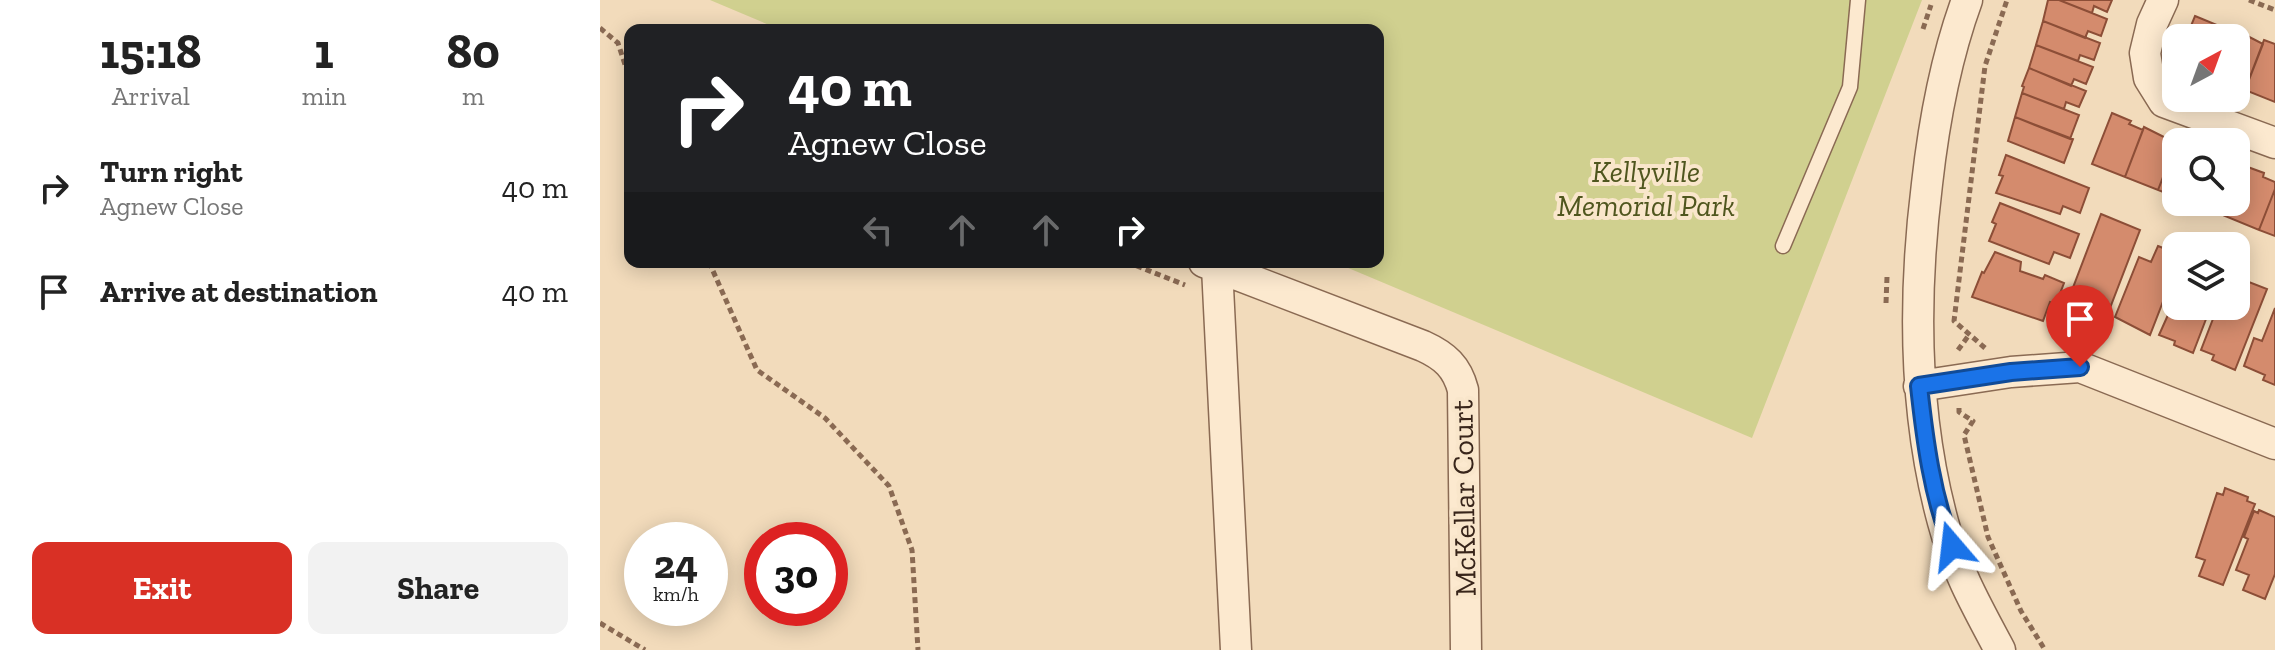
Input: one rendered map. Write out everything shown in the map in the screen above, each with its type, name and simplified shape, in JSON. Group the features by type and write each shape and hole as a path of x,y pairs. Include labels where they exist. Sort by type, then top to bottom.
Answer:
{"street":[{"path":"1967,0 1941,84 1919,248 1919,386 1928,459 1944,525 1967,590 2000,650"},
{"path":"2163,0 2152,24 2145,53 2149,78 2164,102 2275,143"},
{"name":"McKellar Court","path":"1212,268 1218,298 1236,650"},
{"name":"McKellar Court","path":"1221,268 1423,346 1450,362 1459,374 1463,390 1466,650"},
{"path":"1919,386 2011,372 2080,367 2275,444"}],"lane":[{"path":"1783,246 1850,87 1858,0"}],"path":[{"path":"2000,347 1985,348 1954,321 1985,66 2007,0"},
{"path":"2249,0 2275,10"},
{"path":"600,28 618,43 624,62"},
{"path":"712,268 757,370 825,418 889,486 912,550 918,650"},
{"path":"1142,268 1218,298"},
{"path":"1969,335 1957,351 1959,412 1973,421 1964,435 1988,537 2021,611 2045,650"},
{"path":"600,623 645,650"}],"green space":[{"name":"Kellyville Memorial Park","path":"710,0 1922,0 1752,438 1348,268 1384,268 1384,24 767,24"}],"building":[{"path":"2048,0 2059,0 2107,19 2101,36 2088,31 2085,38 2043,21"},
{"path":"2059,0 2112,0 2107,12 2094,6 2092,13"},
{"path":"2195,16 2214,24 2192,24"},
{"path":"2043,21 2100,43 2094,60 2080,55 2078,61 2036,45"},
{"path":"2250,37 2263,44 2250,77"},
{"path":"2264,40 2275,44 2275,102 2250,92 2250,77"},
{"path":"2036,45 2093,67 2086,84 2074,79 2071,86 2029,68"},
{"path":"2029,68 2086,91 2079,107 2066,102 2064,109 2022,93"},
{"path":"2022,93 2079,115 2070,139 2015,117"},
{"path":"2112,113 2143,130 2125,177 2092,164"},
{"path":"2015,117 2073,139 2064,163 2008,141"},
{"path":"2144,127 2162,136 2162,180 2158,190 2125,177"},
{"path":"2006,155 2089,188 2080,213 2063,206 2060,214 1996,193 2003,176 1999,175"},
{"path":"2250,168 2264,173 2263,177 2275,182 2259,230 2225,216 2250,216"},
{"path":"2275,189 2275,236 2259,230"},
{"path":"2000,203 2079,234 2070,258 2054,252 2049,264 1989,241 1996,224 1992,222"},
{"path":"2101,214 2140,230 2105,321 2066,306"},
{"path":"2158,246 2162,248 2162,304 2150,335 2115,317 2139,257 2151,262"},
{"path":"1995,252 2021,262 2020,271 2043,279 2045,275 2064,283 2056,304 2050,302 2043,321 1972,297 1982,272"},
{"path":"2250,282 2267,289 2235,370 2212,360 2214,355 2201,350 2213,320 2250,320"},
{"path":"2275,308 2275,385 2263,380 2265,375 2244,366 2254,338 2262,341"},
{"path":"2166,320 2206,320 2193,353 2159,335"},
{"path":"2225,488 2248,497 2247,501 2255,504 2223,585 2199,576 2205,560 2196,557 2217,493 2223,495"},
{"path":"2259,510 2275,517 2275,574 2265,599 2243,590 2249,575 2236,570 2248,539 2244,537 2254,511 2258,513"}],"route":[{"path":"1952,546 1928,459 1919,386 2011,372 2080,367"}]}
